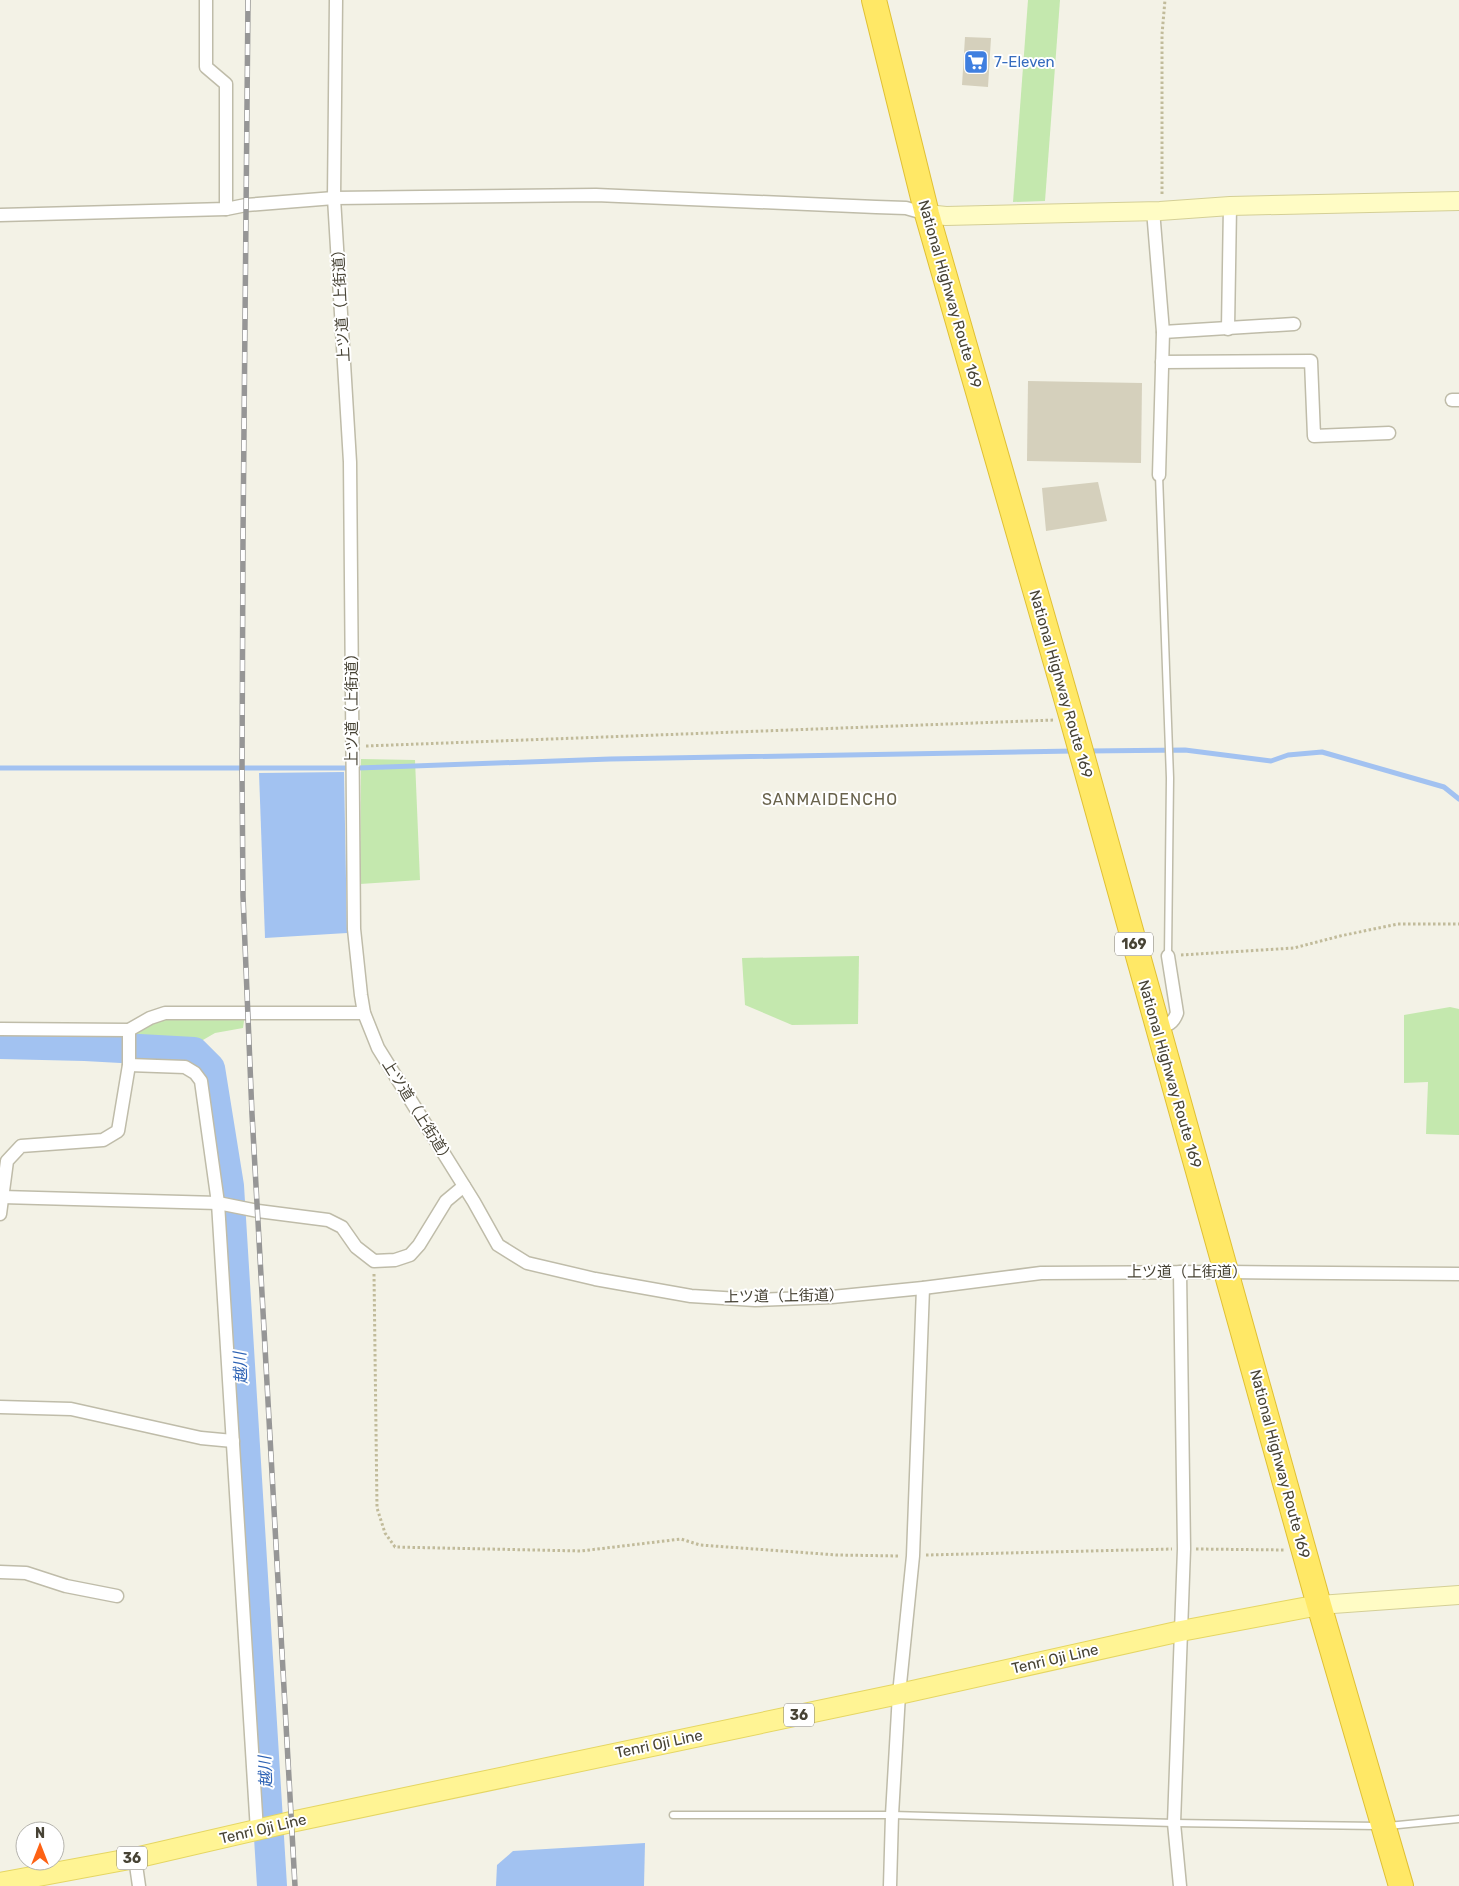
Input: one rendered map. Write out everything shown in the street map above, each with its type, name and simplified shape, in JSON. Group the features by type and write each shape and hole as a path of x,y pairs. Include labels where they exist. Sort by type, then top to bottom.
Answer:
{"highway":[{"name":"National Highway Route 169","path":"874,0 927,214 1072,719 1319,1605 1401,1886"}],"main road":[{"name":"Tenri Oji Line","path":"0,1883 135,1858 266,1828 899,1694 1181,1631 1319,1605"}],"street":[{"path":"206,0 206,67 226,84 226,209"},
{"name":"上ツ道（上街道）","path":"336,0 334,198 350,462 354,929 361,996 364,1014 378,1048 464,1186 498,1245 527,1263 595,1279 691,1296 755,1300 832,1297 1041,1273 1459,1274"},
{"path":"0,215 226,209 334,198 596,194 876,206 906,208 927,214 946,216 1459,200"},
{"path":"1228,328 1230,206"},
{"path":"1157,210 1162,332 1159,475"},
{"path":"1162,332 1294,324"},
{"path":"1162,362 1311,361 1314,436 1390,433"},
{"path":"1157,1028 1170,1025 1175,1020 1177,1013 1168,956"},
{"path":"0,1029 129,1030 150,1018 165,1013 364,1014"},
{"path":"0,1214 6,1161 21,1146 103,1140 118,1131 129,1065 129,1030"},
{"path":"129,1065 185,1067 195,1073 201,1081 218,1204 233,1441 266,1828"},
{"path":"1,1199 218,1204 328,1220 342,1227 356,1247 374,1261 395,1260 410,1254 419,1245 446,1201 464,1186"},
{"path":"1180,1272 1184,1549 1174,1823 1180,1886"},
{"path":"890,1886 899,1694 913,1556 923,1288"},
{"path":"0,1407 71,1409 201,1438 233,1441"},
{"path":"0,1572 26,1573 66,1586 117,1596"},
{"path":"1319,1605 1459,1595"},
{"path":"135,1858 139,1886"}],"lane":[{"path":"1159,475 1170,778 1168,956"},
{"path":"673,1815 892,1815 1174,1823 1383,1826 1459,1819"}],"path":[{"path":"1157,210 1162,194 1162,34 1165,0"},
{"path":"352,746 1072,719"},
{"path":"1168,956 1294,948 1398,924 1459,924"},
{"path":"374,1261 377,1508 385,1533 395,1547 581,1551 681,1539 700,1545 828,1554 913,1556 1099,1550 1274,1551 1303,1548"}],"green space":[{"path":"1028,0 1060,0 1045,201 1013,202"},
{"path":"361,759 415,760 420,880 360,884"},
{"path":"859,956 858,1024 792,1025 745,1005 742,958"},
{"path":"1450,1007 1459,1009 1459,1135 1426,1134 1428,1082 1404,1083 1404,1015"},
{"path":"245,1014 243,1028 215,1033 184,1051 130,1048 130,1031 150,1018"}],"water":[{"path":"344,772 347,933 265,938 259,773"},
{"path":"645,1843 644,1886 496,1886 497,1865 513,1851"}],"building":[{"name":"7-Eleven","path":"965,37 991,38 988,87 962,85"},
{"path":"1028,381 1142,383 1141,463 1027,461"},
{"path":"1098,482 1107,521 1046,531 1042,488"}],"waterway":[{"path":"1088,751 1185,750 1271,761 1288,755 1322,752 1444,787 1459,799"},
{"path":"0,768 358,768 610,759 1074,751"},
{"name":"越川","path":"0,1044 85,1046 194,1052 210,1068 229,1186 272,1886"}],"railway":[{"path":"248,0 243,537 243,896 252,1114 295,1886"}],"place":[{"name":"7-Eleven","path":"976,62"}],"district":[{"name":"SANMAIDENCHO","path":"830,799"}]}
